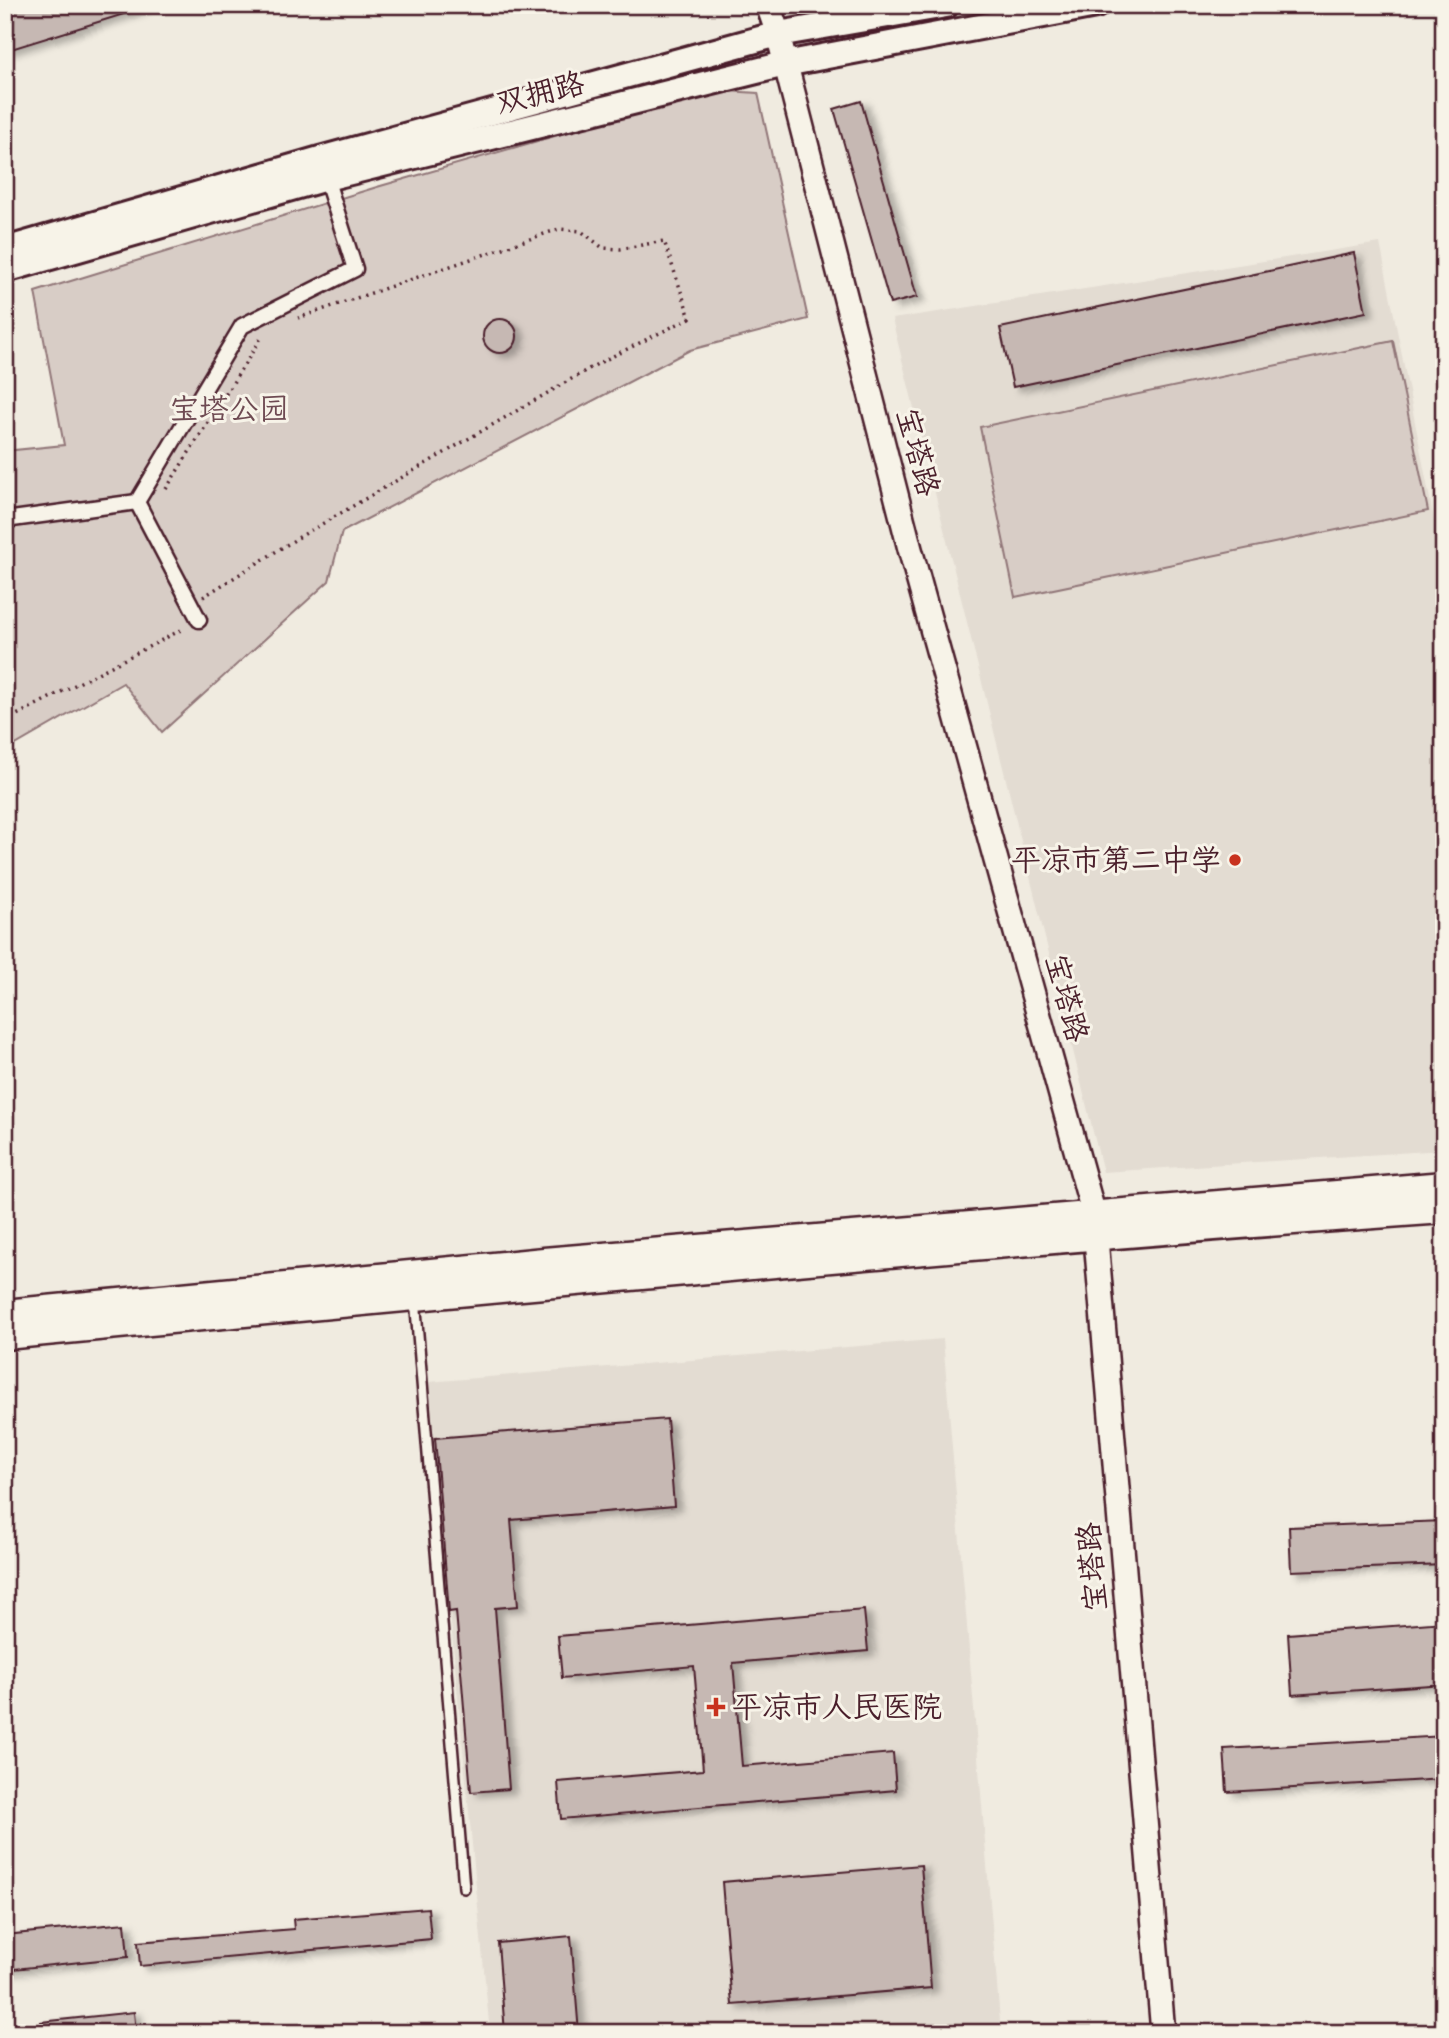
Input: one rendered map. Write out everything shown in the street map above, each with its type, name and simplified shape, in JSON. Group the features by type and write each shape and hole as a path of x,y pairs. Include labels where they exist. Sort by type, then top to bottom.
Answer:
{"main road":[{"name":"双拥路","path":"5,250 320,159 778,34 946,5"},
{"name":"双拥路","path":"5,270 326,178 785,64 1096,5"},
{"path":"5,1314 1095,1226 1444,1186"},
{"path":"1095,1226 1444,1209"},
{"path":"5,1335 414,1296 685,1261"}],"street":[{"name":"宝塔路","path":"768,5 778,34 910,549 1095,1226 1163,2033"},
{"path":"137,502 242,326 355,269 326,178"},
{"path":"5,520 137,502"},
{"path":"137,502 199,620"}],"lane":[{"path":"414,1296 464,1888"}],"path":[{"path":"191,605 296,539 599,363 690,318 664,241 620,249 603,248 581,231 559,229 296,319"},
{"path":"147,520 264,334"},
{"path":"5,721 199,620"}],"shaded area":[{"name":"平凉市第二中学","path":"1380,243 1444,571 1444,1150 1103,1172 892,319"},
{"name":"平凉市人民医院","path":"943,1339 1001,2033 490,2033 428,1382"}],"green space":[{"name":"宝塔公园","path":"727,91 758,93 808,319 690,350 342,532 329,581 162,732 123,683 5,751 5,451 64,445 35,292 377,187 663,105"},
{"path":"1393,341 1428,511 1015,597 980,427"}],"building":[{"path":"23,5 140,5 140,9 5,51 5,10"},
{"path":"861,101 917,297 890,304 834,109"},
{"path":"1354,253 1366,312 1013,387 1000,328"},
{"path":"500,319 512,324 517,336 512,348 500,353 488,348 483,336 488,324"},
{"path":"667,1419 674,1506 511,1520 518,1606 495,1608 509,1789 471,1792 456,1611 449,1612 435,1438"},
{"path":"1444,1521 1444,1565 1291,1571 1289,1527"},
{"path":"864,1610 868,1651 733,1663 742,1766 893,1753 896,1790 561,1819 558,1782 703,1770 694,1666 562,1678 558,1636"},
{"path":"1444,1622 1444,1684 1292,1695 1288,1634"},
{"path":"1444,1736 1444,1779 1227,1792 1224,1749"},
{"path":"921,1865 931,1988 732,2005 722,1882"},
{"path":"428,1908 431,1939 140,1966 138,1942 294,1929 293,1919"},
{"path":"125,1923 128,1957 5,1970 5,1935"},
{"path":"571,1936 579,2033 505,2033 498,1943"},
{"path":"134,2012 136,2033 41,2033 41,2022"}],"place":[{"name":"平凉市第二中学","path":"1235,860"},
{"name":"平凉市人民医院","path":"716,1707"}]}
